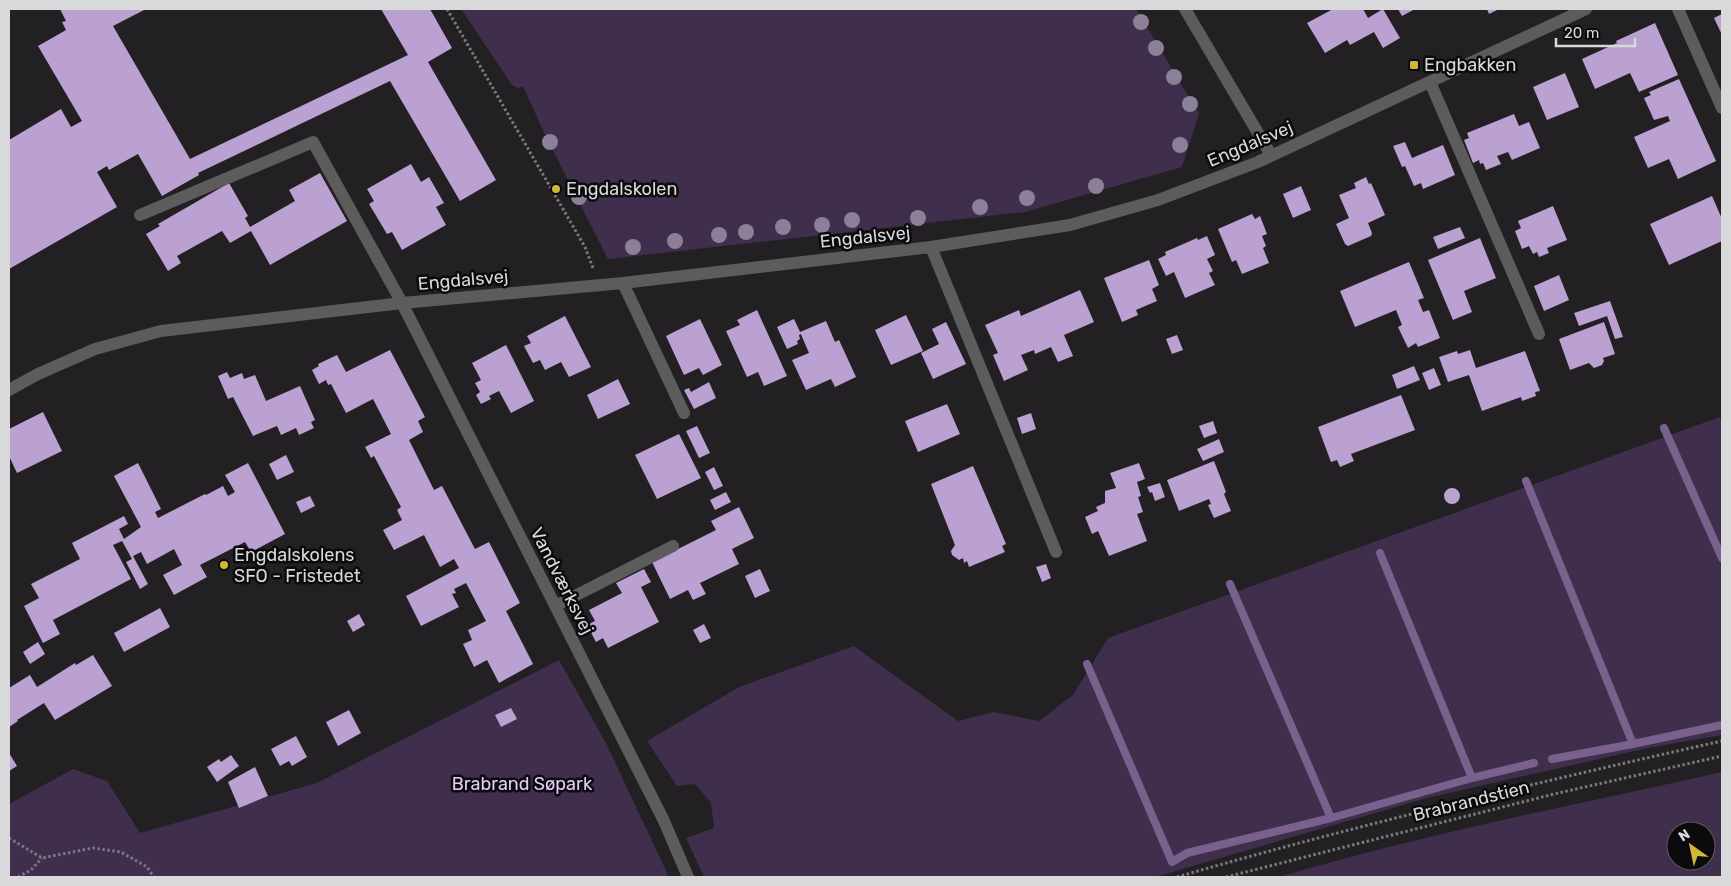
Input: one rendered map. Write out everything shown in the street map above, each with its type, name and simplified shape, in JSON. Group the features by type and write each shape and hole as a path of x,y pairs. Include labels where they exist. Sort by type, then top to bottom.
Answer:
{"street":[{"path":"1185,9 1271,156"},
{"name":"Engdalsvej","path":"9,390 38,374 96,349 160,331 402,303 623,283 931,247 1070,225 1158,200 1271,156 1586,9"},
{"path":"1678,9 1722,108"},
{"path":"1430,82 1539,334"},
{"name":"Vandværksvej","path":"140,215 313,142 402,303 664,821 688,877"},
{"name":"Engdalsvej","path":"931,247 1056,552"},
{"path":"623,283 684,413"},
{"path":"555,606 673,546"}],"path":[{"path":"447,9 585,247 600,285"},
{"path":"1177,877 1307,840 1553,779 1722,741"},
{"name":"Brabrandstien","path":"1226,877 1554,794 1722,756"},
{"path":"9,838 42,858"},
{"path":"18,877 31,870 42,858 93,848 121,852 147,867 154,877"}],"green space":[{"path":"461,9 1136,9 1199,114 1182,167 1025,212 608,259 546,137 523,86 518,88 512,85"},
{"path":"1720,417 1722,423 1722,735 1648,748 1427,798 1155,877 704,877 686,838 714,828 711,803 695,784 677,786 647,741 739,687 854,646 958,721 994,712 1039,721 1073,695 1108,638"},
{"name":"Brabrand Søpark","path":"559,660 606,743 669,877 9,877 9,804 73,769 107,781 140,833 317,783"},
{"path":"1722,772 1722,877 1279,877 1389,847 1555,808"}],"building":[{"path":"60,9 146,9 113,26 190,159 408,55 381,9 430,9 452,48 428,62 496,180 460,201 390,81 198,173 199,175 162,196 138,154 109,170 107,166 97,172 117,207 9,269 9,140 61,109 71,127 82,121 38,46 66,30 62,22 66,21"},
{"path":"1333,9 1363,9 1368,18 1383,9 1400,38 1383,48 1374,32 1350,45 1347,40 1325,53 1307,23"},
{"path":"1398,9 1415,9 1402,16"},
{"path":"1487,9 1499,9 1489,14"},
{"path":"1722,14 1722,35 1714,18"},
{"path":"1655,23 1678,75 1639,92 1630,73 1595,89 1582,59"},
{"path":"1565,73 1579,107 1547,120 1533,87"},
{"path":"1679,79 1716,161 1678,179 1669,159 1648,168 1634,137 1670,121 1668,116 1654,120 1644,98 1651,95 1649,92"},
{"path":"1514,114 1519,126 1529,122 1540,148 1512,160 1508,152 1497,156 1501,164 1486,170 1483,163 1480,164 1479,160 1473,163 1464,140 1469,138 1467,133"},
{"path":"1405,142 1412,158 1443,145 1455,175 1423,189 1421,183 1414,186 1405,166 1402,167 1393,146"},
{"path":"411,164 421,182 429,177 444,203 436,207 446,225 402,250 392,232 387,234 369,204 374,201 367,189"},
{"path":"320,173 347,221 270,265 251,231 230,243 222,231 177,256 181,263 168,271 146,234 160,226 158,224 229,183 248,216 245,218 250,227 295,201 289,190"},
{"path":"1366,177 1369,184 1371,183 1385,215 1368,223 1372,233 1371,236 1348,246 1345,244 1336,224 1349,218 1339,195 1356,188 1354,183"},
{"path":"1301,186 1311,210 1293,218 1283,194"},
{"path":"1712,196 1722,219 1722,241 1669,265 1650,224"},
{"path":"1553,206 1567,240 1547,248 1549,253 1539,257 1537,252 1533,254 1529,246 1522,249 1515,231 1521,228 1518,221"},
{"path":"1252,214 1255,219 1260,216 1267,234 1262,236 1266,246 1263,248 1269,263 1242,274 1236,260 1232,262 1218,229"},
{"path":"1460,227 1465,238 1438,249 1433,237"},
{"path":"1207,236 1215,255 1207,259 1213,271 1209,273 1215,285 1185,298 1174,272 1166,276 1158,259 1166,255 1165,252 1197,238 1198,240"},
{"path":"1480,238 1496,278 1464,291 1472,312 1453,320 1428,260"},
{"path":"1149,260 1159,285 1152,289 1157,301 1136,310 1138,315 1122,322 1104,278"},
{"path":"1409,262 1424,298 1418,300 1423,312 1429,310 1440,338 1418,347 1416,343 1408,348 1398,327 1402,325 1396,310 1355,327 1340,291"},
{"path":"1559,275 1569,300 1544,311 1534,286"},
{"path":"1080,290 1094,322 1064,335 1073,356 1058,362 1051,347 1035,354 1034,350 1021,355 1028,370 1004,381 993,355 998,353 985,325 1019,310 1021,316"},
{"path":"1610,301 1623,337 1615,339 1607,316 1579,326 1574,313"},
{"path":"757,310 787,376 764,386 758,372 747,377 726,331 740,325 737,320"},
{"path":"906,315 923,351 891,365 875,330"},
{"path":"565,316 591,367 569,377 561,362 545,370 540,360 533,363 524,346 531,343 527,336"},
{"path":"700,319 722,365 703,375 699,368 684,375 666,336"},
{"path":"794,319 801,334 799,335 800,339 797,341 798,344 787,349 777,327"},
{"path":"826,321 835,342 839,340 856,377 835,387 831,379 806,390 792,360 809,353 800,332"},
{"path":"946,322 966,364 933,379 921,353 939,344 932,329"},
{"path":"1604,322 1615,354 1603,358 1602,365 1594,368 1589,363 1570,370 1559,339"},
{"path":"1177,335 1183,350 1172,354 1166,339"},
{"path":"506,345 534,401 511,413 499,391 489,396 491,399 481,404 476,395 480,392 475,383 481,380 472,363"},
{"path":"390,350 425,417 418,421 423,432 409,440 434,490 442,486 475,549 489,542 520,603 506,611 533,664 499,683 487,660 474,667 463,644 472,640 468,630 486,621 466,583 454,589 456,593 452,594 459,607 421,626 406,596 459,568 454,559 440,567 424,535 394,550 383,530 402,520 397,510 401,507 374,456 371,458 365,447 391,434 373,399 346,413 331,384 328,385 326,380 319,384 312,370 319,366 318,364 337,355 346,372"},
{"path":"1470,350 1476,368 1525,351 1540,391 1535,392 1536,396 1522,401 1521,397 1482,411 1469,375 1448,382 1439,357 1457,351 1458,354"},
{"path":"1414,366 1420,380 1397,389 1392,375"},
{"path":"1434,368 1441,385 1429,390 1422,373"},
{"path":"227,372 230,378 242,373 244,379 255,375 266,401 300,386 315,420 311,422 314,428 299,435 296,428 281,435 277,426 253,436 233,397 228,399 218,376"},
{"path":"618,379 630,404 598,419 587,395"},
{"path":"709,382 716,398 694,409 684,390 689,388 691,392"},
{"path":"1401,395 1415,430 1351,454 1354,461 1340,467 1337,460 1331,462 1318,427"},
{"path":"947,404 960,434 918,452 905,421"},
{"path":"43,412 62,451 17,473 9,456 9,429"},
{"path":"1031,413 1036,429 1022,434 1017,418"},
{"path":"1213,421 1217,433 1204,438 1199,426"},
{"path":"697,426 710,453 699,458 686,431"},
{"path":"679,434 701,478 657,499 635,455"},
{"path":"1219,439 1224,452 1203,461 1197,449"},
{"path":"286,455 294,472 277,480 269,464"},
{"path":"1214,461 1231,511 1214,518 1208,505 1211,504 1209,499 1179,511 1167,480"},
{"path":"138,463 161,509 155,512 158,518 223,486 228,496 235,492 225,475 248,463 285,534 251,552 245,542 200,565 207,577 174,595 163,575 182,565 174,549 147,564 141,552 133,556 148,584 140,589 126,562 132,559 122,541 113,545 131,579 53,620 60,634 43,643 24,606 39,598 31,584 80,559 72,543 124,516 128,524 119,529 124,539 141,527 114,476"},
{"path":"1139,463 1145,479 1137,482 1141,496 1138,497 1143,512 1137,514 1147,541 1109,556 1098,531 1092,534 1085,517 1098,511 1096,507 1105,503 1105,491 1116,488 1110,473"},
{"path":"973,466 1006,544 1002,546 1005,552 969,567 967,561 964,563 963,558 959,560 952,555 951,551 955,545 931,484"},
{"path":"714,467 723,486 714,490 705,472"},
{"path":"1160,483 1165,497 1155,501 1152,492 1150,493 1147,487"},
{"path":"1449,488 1455,488 1460,493 1458,502 1449,504 1444,499 1444,493"},
{"path":"726,492 731,502 715,510 710,500"},
{"path":"310,496 315,506 301,513 296,502"},
{"path":"739,507 754,538 732,549 739,564 700,583 706,594 693,600 688,590 670,599 652,562 716,530 711,521"},
{"path":"1046,564 1051,578 1042,582 1036,567"},
{"path":"644,569 651,582 641,587 659,622 608,648 603,638 596,642 587,625 595,621 589,610 622,593 616,583"},
{"path":"760,569 770,591 755,598 745,576"},
{"path":"160,608 170,627 124,652 114,633"},
{"path":"359,614 365,625 353,632 347,621"},
{"path":"704,624 711,638 700,643 693,630"},
{"path":"38,642 45,654 30,664 23,652"},
{"path":"93,655 112,686 55,720 44,703 9,727 9,688 30,675 37,687 75,663 76,665"},
{"path":"511,708 517,719 501,727 495,715"},
{"path":"349,710 361,733 338,746 326,722"},
{"path":"296,736 307,757 292,766 289,761 280,766 271,749"},
{"path":"9,753 17,766 9,771"},
{"path":"231,755 239,766 217,782 207,767 219,759 221,762"},
{"path":"255,767 268,796 239,808 228,782"}],"waterway":[{"path":"1664,428 1722,558"},
{"path":"1526,481 1633,744"},
{"path":"1380,553 1472,778"},
{"path":"1230,584 1331,818"},
{"path":"1087,664 1172,862 1187,853 1331,818 1472,778 1534,763"},
{"path":"1552,759 1722,725"}],"place":[{"name":"Engbakken","path":"1414,65"},
{"name":"Engdalskolen","path":"556,189"},
{"name":"Engdalskolens SFO - Fristedet","path":"224,565"}]}
